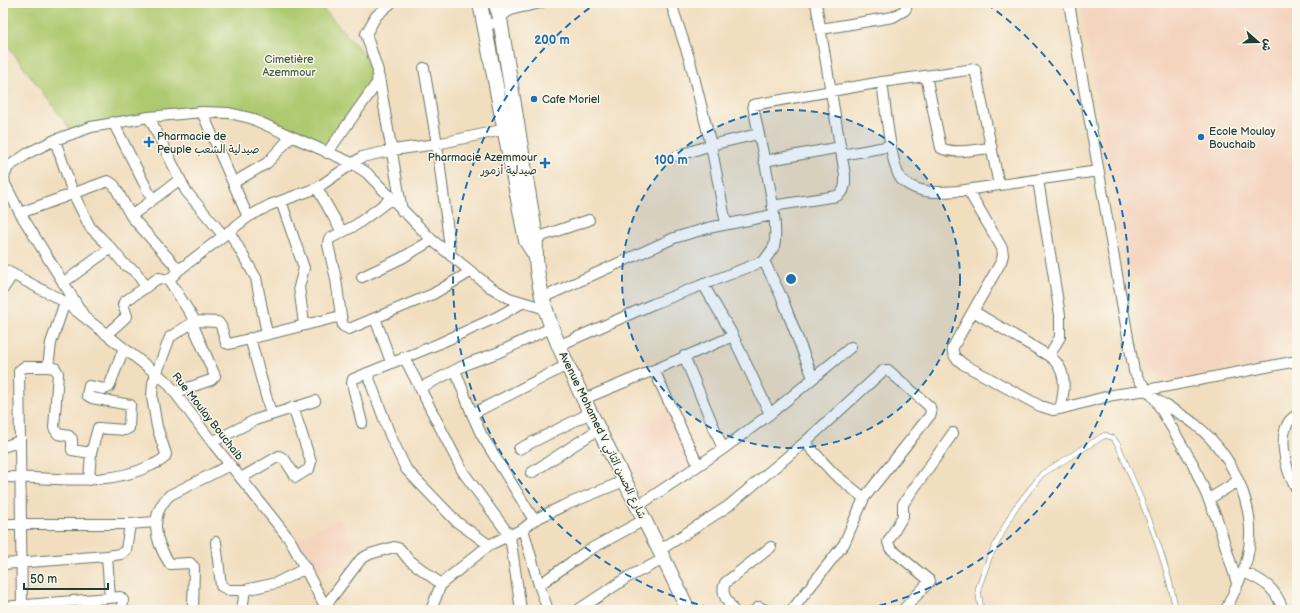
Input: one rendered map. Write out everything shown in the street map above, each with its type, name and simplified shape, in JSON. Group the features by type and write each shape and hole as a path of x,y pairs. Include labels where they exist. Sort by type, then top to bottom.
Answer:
{"main road":[{"name":"Avenue Mohamed V شارع الحسن الثاني","path":"495,3 504,16 510,128"},
{"name":"Avenue Mohamed V شارع الحسن الثاني","path":"480,5 510,128 544,304 567,365 662,554 688,610"}],"street":[{"path":"391,3 376,16 366,34 379,77 393,150 402,211"},
{"path":"480,5 495,3"},
{"path":"484,24 492,24 504,16 541,3"},
{"path":"671,3 690,61 711,145 726,224"},
{"path":"84,316 20,214 4,185 5,172 12,163 55,140 91,126 113,122 202,112 238,115 264,124 290,137 352,163 367,173 402,211 432,240 470,272 490,288 522,303 544,304 653,246 674,238 773,211 837,196 843,191 845,184 842,151 816,3"},
{"path":"821,29 894,16 905,10 908,3"},
{"path":"1069,3 1131,360 1137,376 1155,399 1193,464 1225,540 1237,583"},
{"path":"424,68 437,144 451,256"},
{"path":"560,345 653,304 764,261 774,245 773,211 753,105 882,82 976,69 999,185"},
{"path":"926,76 941,148 958,152 992,148"},
{"path":"327,153 376,86 379,77"},
{"path":"882,82 891,146 897,171 901,180 923,191 937,193 968,190 1098,171"},
{"path":"202,112 248,217"},
{"path":"149,117 179,180 191,199 226,233 256,278 267,334"},
{"path":"113,122 152,199"},
{"path":"169,280 179,270 248,217 281,201 300,196 317,188 335,177 352,163 367,155 437,144 510,128"},
{"path":"676,156 711,145 758,134"},
{"path":"234,183 267,163 290,137"},
{"path":"55,140 73,193 90,227 111,248 124,264 136,272 146,287"},
{"path":"764,160 891,146"},
{"path":"131,216 179,180"},
{"path":"1038,180 1060,315 1060,337 1049,356"},
{"path":"20,214 73,193 108,181 111,182 131,216 179,270"},
{"path":"317,188 342,232"},
{"path":"968,190 1002,248 1003,255 1001,262 954,343 952,353 964,364 1040,406 1053,410 1060,409 1113,395 1147,390 1297,361"},
{"path":"391,199 364,220 330,237 328,245 336,279 343,326 349,329 433,294 470,272"},
{"path":"281,201 304,268 299,287 304,324"},
{"path":"531,240 589,220"},
{"path":"362,277 402,258 432,240"},
{"path":"63,283 111,248"},
{"path":"764,261 782,298 813,378"},
{"name":"Rue Moulay Bouchaib","path":"3,269 65,302 156,372 176,392 212,442 290,540 326,608"},
{"path":"3,289 13,274"},
{"path":"107,334 126,316 123,305 124,302 158,278 169,280 193,322 215,376 211,380 176,392"},
{"path":"703,284 733,336 770,414"},
{"path":"48,367 51,343 65,302"},
{"path":"362,423 352,381 355,378 438,344 497,317 522,303"},
{"path":"973,311 1049,356 1060,366 1064,379 1064,392 1060,409"},
{"path":"3,477 89,480 137,471 166,457 157,427 152,397 153,383 170,337 193,322 218,322 227,344 341,316"},
{"path":"375,318 391,362"},
{"path":"420,388 455,370 553,328"},
{"path":"584,399 733,336"},
{"path":"250,338 270,414"},
{"path":"638,506 722,449 770,414 851,347"},
{"path":"89,480 91,453 96,430 98,428 125,430 129,428 130,405 92,398 87,395 89,386 104,388 109,387 124,348"},
{"path":"684,356 722,449"},
{"path":"404,357 463,472 510,536 521,610"},
{"path":"472,414 567,365"},
{"path":"22,608 19,371 24,367 55,368 58,372 54,431 58,434 71,437 73,442 72,449 74,451 91,453"},
{"path":"455,370 481,434 534,520"},
{"path":"654,370 698,465"},
{"path":"578,610 662,554 727,507 805,442 886,370 930,407 931,414 864,498 844,544 792,610"},
{"path":"367,373 390,435 406,469 458,522 489,545"},
{"path":"1155,399 1196,425 1213,442 1228,460 1245,498 1250,528 1247,558 1243,572 1226,610"},
{"path":"212,442 241,426 270,414 315,401"},
{"path":"241,478 279,456 285,460 294,476 298,476 309,469 311,462 293,407"},
{"path":"519,449 590,412"},
{"path":"1297,415 1291,418 1286,425 1283,442 1289,473 1297,489"},
{"path":"531,473 599,429"},
{"path":"903,610 930,581 890,548 888,542 903,516 903,504 953,433"},
{"path":"3,447 20,441"},
{"path":"805,442 833,473 864,498"},
{"path":"193,610 194,567 190,563 173,565 168,562 155,531 155,522 163,503 170,495 230,465"},
{"path":"431,610 441,584 489,545 510,536 523,529 534,520 563,506 624,481"},
{"path":"1209,499 1238,481"},
{"path":"539,585 587,551 644,520"},
{"path":"3,524 130,524 155,522"},
{"path":"3,564 121,554 126,550 130,524"},
{"path":"523,529 539,585 548,610"},
{"path":"216,542 221,586 229,590 245,590 276,583 306,568"},
{"path":"326,608 361,559 370,554 394,547 400,549 408,559 441,584"},
{"path":"733,610 722,590 725,583 771,547"},
{"path":"107,556 110,598"},
{"path":"1243,572 1264,581 1271,587 1278,597 1283,610"},
{"path":"242,610 245,590"},
{"path":"3,607 22,608 110,598 123,599 122,610"},
{"path":"755,610 759,607 766,610"}],"lane":[{"path":"981,610 978,589 990,556 1013,511 1042,474 1105,435 1113,438 1118,445 1145,508 1171,584 1176,610"}],"shaded area":[{"name":"Ecole Moulay Bouchaib","path":"1081,3 1297,3 1297,359 1180,380 1163,378 1147,365 1138,300 1143,288 1142,281 1127,270"},
{"path":"671,407 699,471 649,502 621,435"},
{"path":"340,518 355,551 318,572 295,541"},
{"path":"440,596 454,610 436,610"}],"green space":[{"name":"Cimetière Azemmour","path":"3,3 318,3 372,63 376,80 320,150 246,114 137,117 71,130 3,39"}],"place":[{"name":"Cafe Moriel","path":"534,99"},
{"name":"Ecole Moulay Bouchaib","path":"1201,137"},
{"name":"Pharmacie de Peuple صيدلية الشعب","path":"149,142"},
{"name":"Pharmacie Azemmour صيدلية أزمور","path":"545,163"}]}
